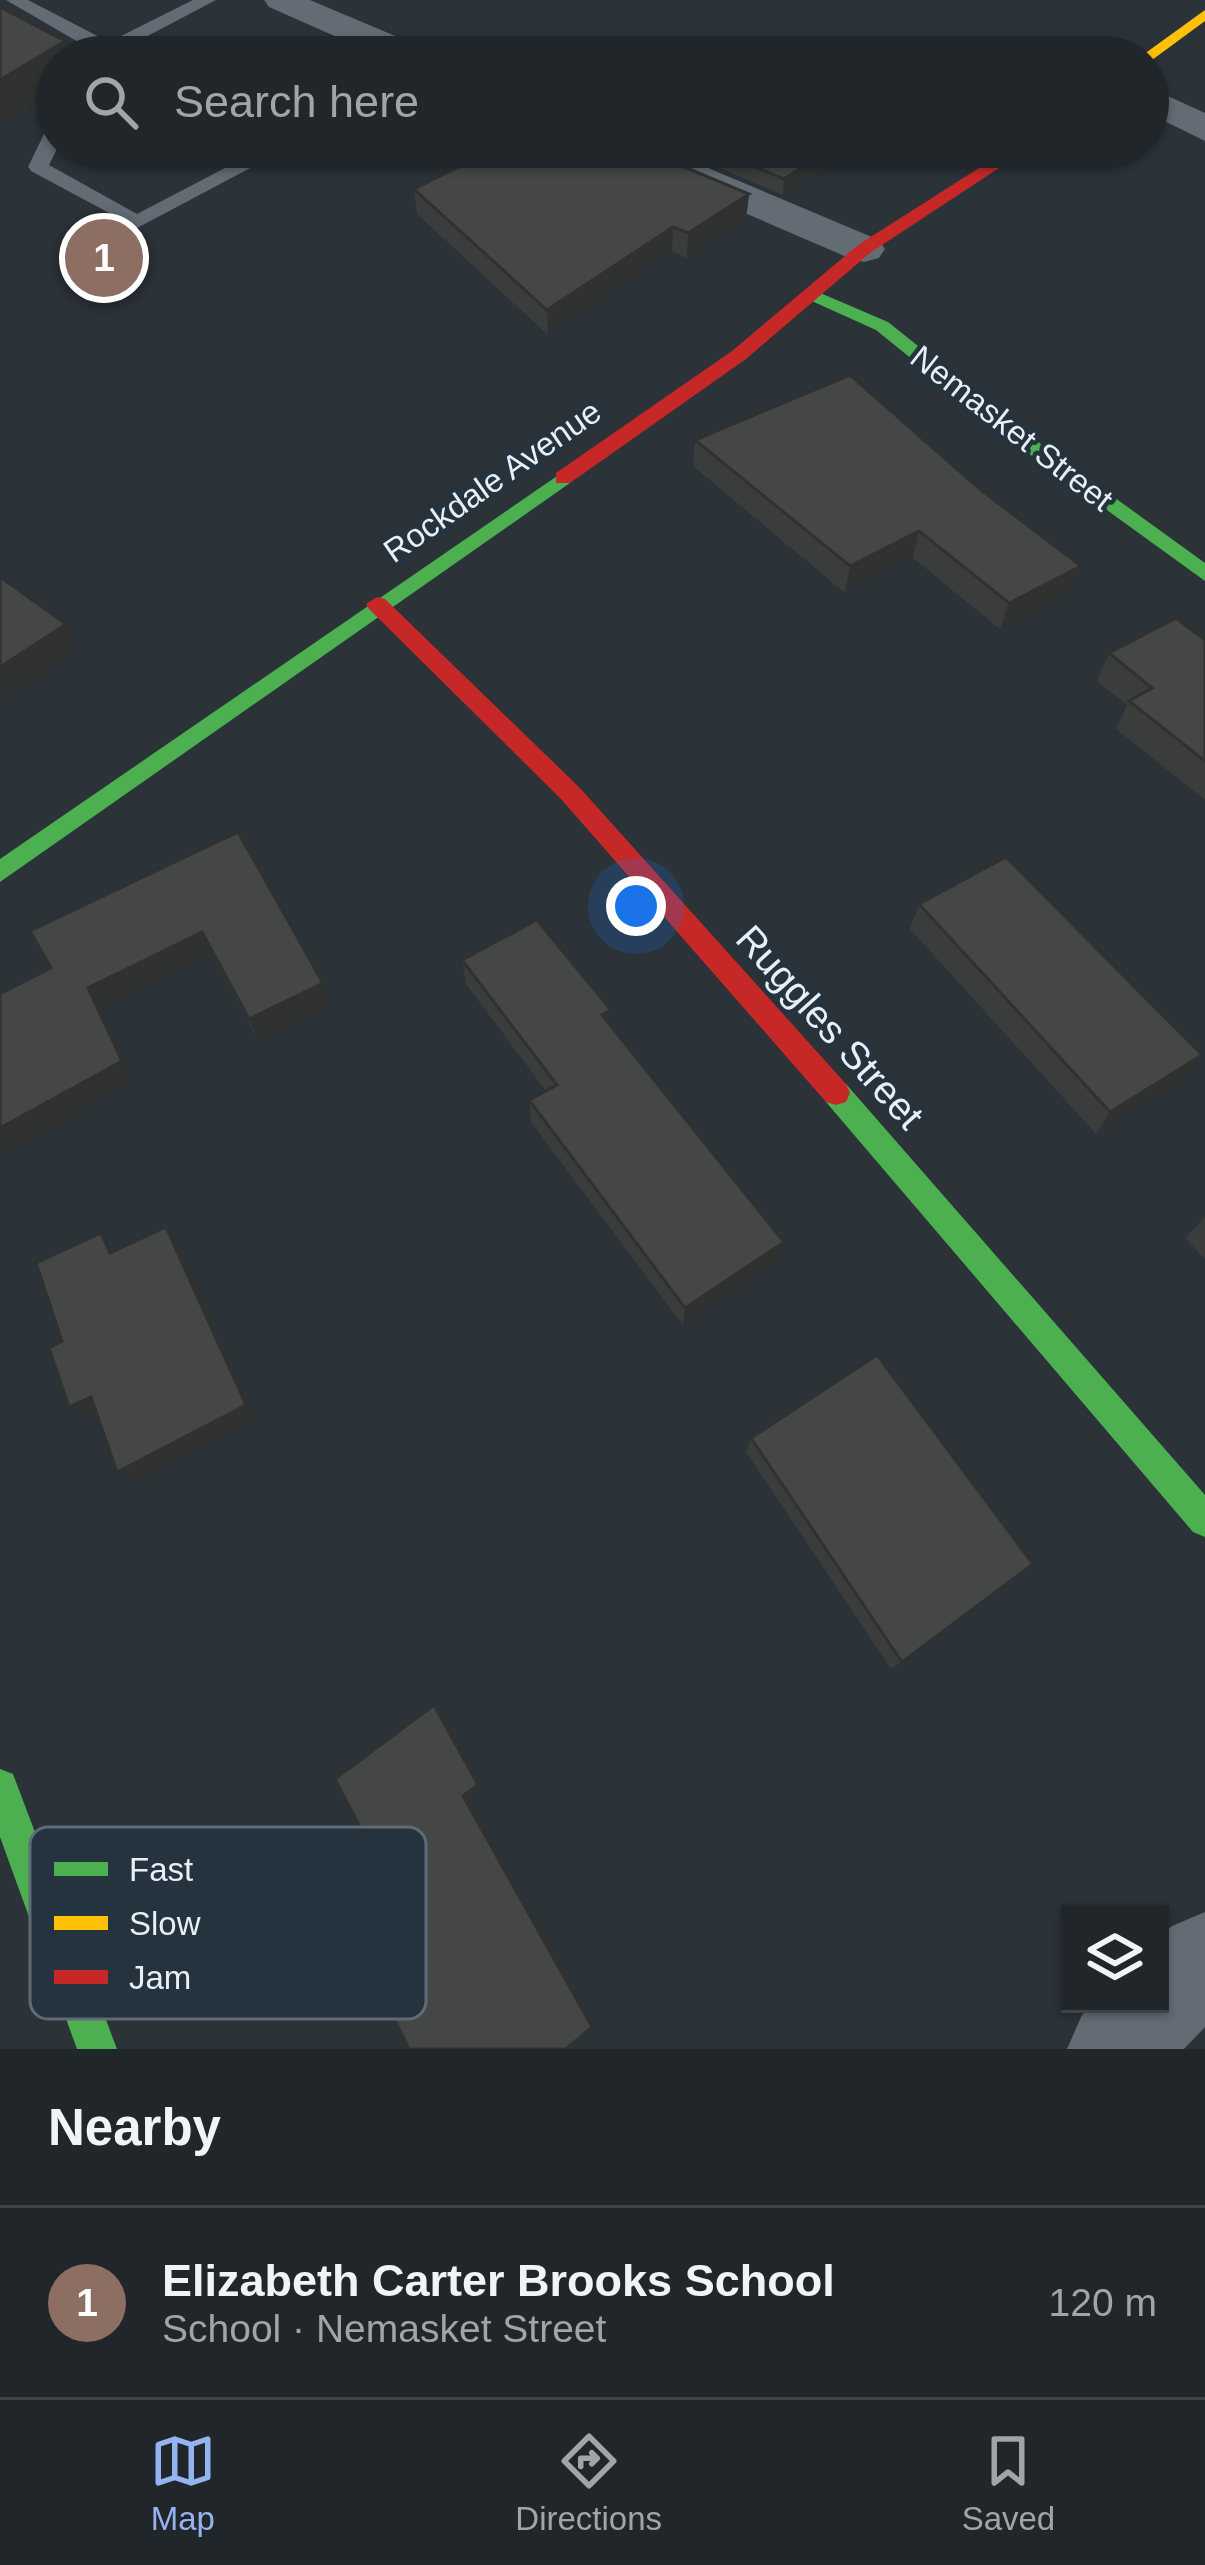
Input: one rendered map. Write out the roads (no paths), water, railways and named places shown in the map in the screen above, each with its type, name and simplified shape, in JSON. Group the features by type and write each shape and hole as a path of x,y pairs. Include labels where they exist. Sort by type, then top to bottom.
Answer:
{"street":[{"path":"281,0 364,36"},
{"path":"1169,41 1205,14"},
{"path":"1169,109 1205,129"},
{"path":"673,168 864,249"},
{"name":"Rockdale Avenue","path":"0,872 739,355 864,249 993,168"},
{"name":"Nemasket Street","path":"812,293 882,326 1035,449 1205,574"},
{"name":"Ruggles Street","path":"377,604 569,793 911,1177 1205,1520"},
{"path":"0,1787 30,1868"},
{"path":"1116,2049 1205,1959"},
{"path":"86,2019 97,2049"}],"lane":[{"path":"15,0 80,36"},
{"path":"142,36 208,0"},
{"path":"42,168 137,222 240,168"}],"place":[{"name":"Elizabeth Carter Brooks School","path":"104,258"}]}
